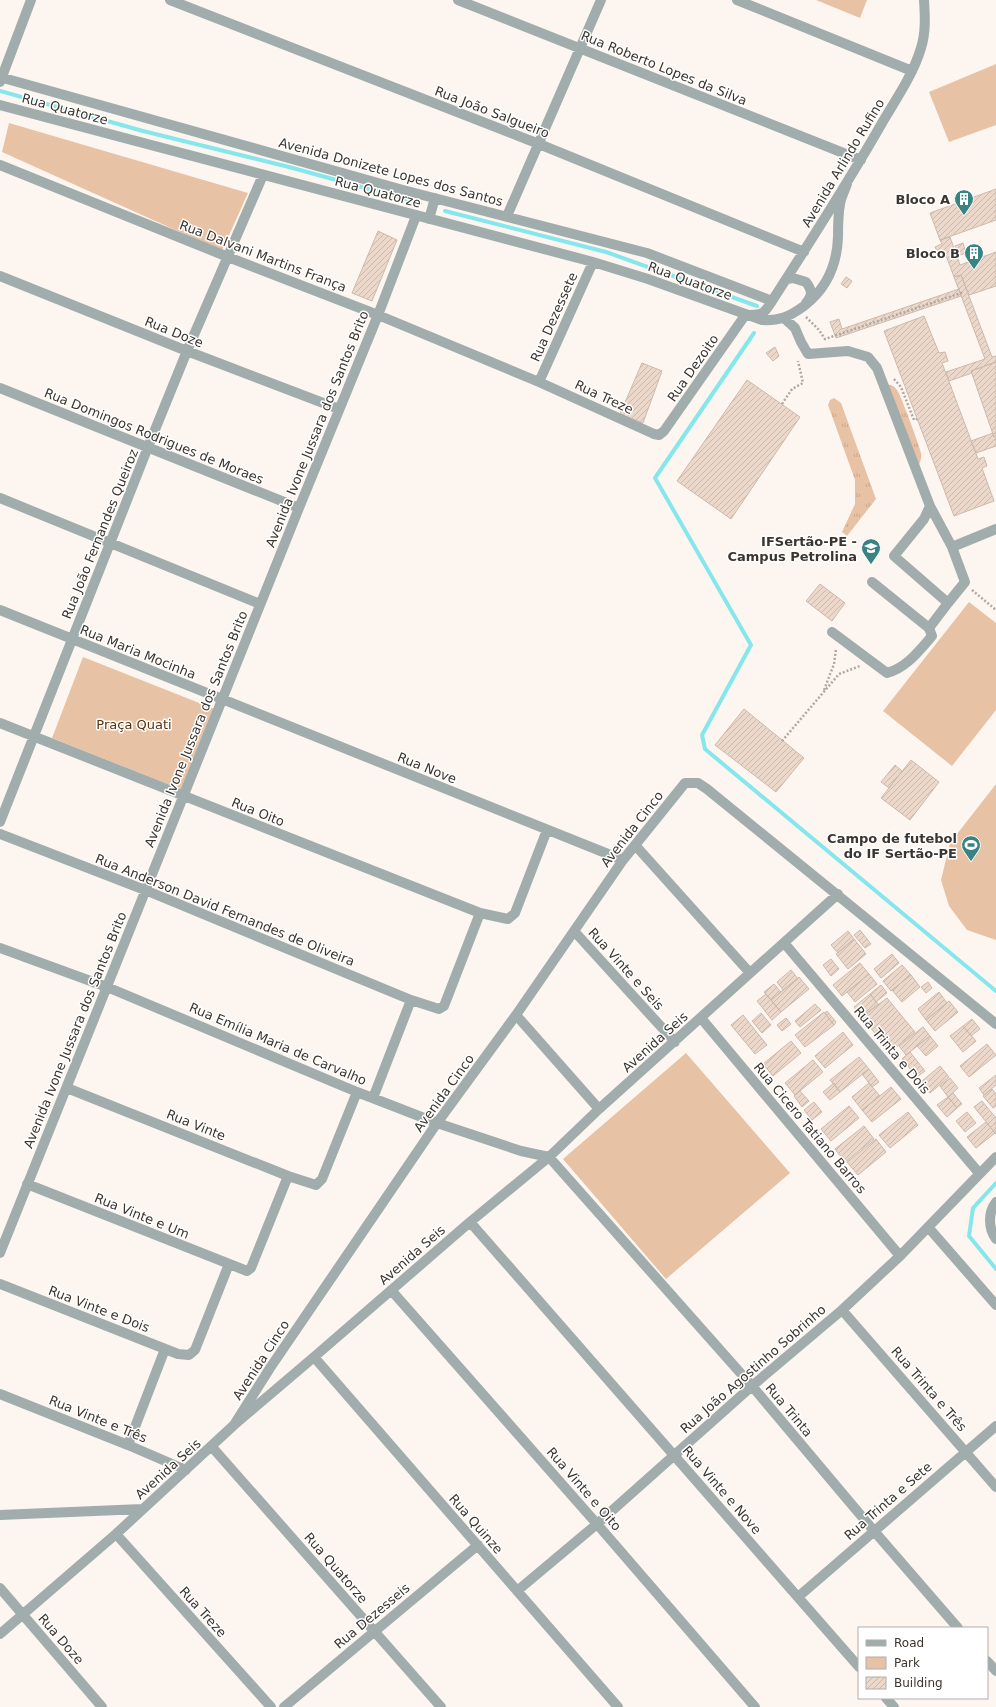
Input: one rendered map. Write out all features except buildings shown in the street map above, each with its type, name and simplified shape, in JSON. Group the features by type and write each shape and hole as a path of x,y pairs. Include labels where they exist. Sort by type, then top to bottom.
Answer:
{"street":[{"path":"1,79 32,0"},
{"name":"Rua João Salgueiro","path":"170,0 539,144 804,252"},
{"name":"Rua Roberto Lopes da Silva","path":"458,0 861,160"},
{"path":"507,216 601,0"},
{"path":"737,0 912,71"},
{"name":"Avenida Arlindo Rufino","path":"746,314 760,315 764,312 848,184 912,71 922,48 926,19 924,0"},
{"name":"Avenida Donizete Lopes dos Santos","path":"1,79 435,198 647,253 772,301"},
{"name":"Rua Quatorze","path":"0,105 593,262 648,279 762,320 774,321 784,318"},
{"name":"Rua Dalvani Martins França","path":"0,165 228,258 378,315 539,382"},
{"path":"228,258 263,175"},
{"path":"848,184 840,205 838,240 834,262 826,283 820,292 801,308 784,318 795,328 808,354 848,351 868,358 877,368 930,506 952,547 965,582 929,628"},
{"path":"429,219 435,198"},
{"name":"Avenida Ivone Jussara dos Santos Brito","path":"0,1253 260,604 378,315 416,216"},
{"name":"Rua João Fernandes Queiroz","path":"0,822 109,542 187,351 228,258"},
{"name":"Rua Dezessete","path":"539,382 593,262"},
{"name":"Rua Doze","path":"0,276 187,351 339,409"},
{"path":"786,279 800,279 806,282 810,287 812,293 811,297 801,308"},
{"name":"Rua Dezoito","path":"659,435 664,431 746,314"},
{"name":"Rua Treze","path":"539,382 659,435"},
{"name":"Rua Domingos Rodrigues de Moraes","path":"0,388 299,508"},
{"path":"0,498 260,604"},
{"path":"930,506 924,519 894,556 948,603"},
{"path":"952,547 996,529"},
{"path":"832,632 886,673 897,670 908,663 932,636 929,628 872,582"},
{"name":"Rua Maria Mocinha","path":"0,610 222,700"},
{"name":"Rua Nove","path":"222,700 623,860"},
{"name":"Rua Oito","path":"0,723 480,914 508,919 515,913 547,830"},
{"name":"Avenida Cinco","path":"234,1425 270,1368 437,1123 516,1015 623,860 685,782 698,783 707,789 838,894"},
{"name":"Rua Anderson David Fernandes de Oliveira","path":"0,834 145,890 411,1000 440,1010 444,1006 480,914"},
{"path":"635,845 750,973"},
{"path":"838,894 996,1024"},
{"name":"Avenida Seis","path":"0,1634 116,1534 212,1447 234,1425 470,1222 549,1157 750,973 785,944 838,894"},
{"name":"Rua Vinte e Seis","path":"574,932 675,1042"},
{"name":"Rua Trinta e Dois","path":"785,944 979,1173"},
{"name":"Rua Emília Maria de Carvalho","path":"0,948 107,987 357,1092 437,1123 521,1151 549,1157"},
{"path":"373,1098 411,1000"},
{"path":"516,1015 599,1110"},
{"name":"Rua Cicero Tatiano Barros","path":"701,1018 900,1256"},
{"name":"Rua Vinte","path":"67,1088 288,1176 316,1185 322,1179 357,1092"},
{"name":"Rua Trinta","path":"549,1157 752,1386 957,1627"},
{"name":"Rua João Agostinho Sobrinho","path":"517,1591 597,1524 752,1386 842,1310 900,1256 996,1157"},
{"name":"Rua Vinte e Um","path":"27,1184 247,1271 251,1268 288,1176"},
{"path":"996,1202 990,1211 991,1228 996,1239"},
{"name":"Rua Vinte e Nove","path":"470,1222 675,1454 858,1666"},
{"path":"928,1227 996,1305"},
{"name":"Rua Vinte e Dois","path":"0,1284 178,1354 189,1355 195,1350 229,1264"},
{"name":"Rua Vinte e Oito","path":"391,1290 597,1524 755,1707"},
{"name":"Rua Trinta e Três","path":"842,1310 996,1487"},
{"path":"128,1444 165,1349"},
{"name":"Rua Quinze","path":"314,1357 618,1707"},
{"name":"Rua Vinte e Três","path":"0,1394 128,1444 186,1470"},
{"name":"Rua Trinta e Sete","path":"798,1597 996,1426"},
{"name":"Rua Quatorze","path":"212,1447 441,1707"},
{"path":"0,1515 142,1509"},
{"name":"Rua Treze","path":"116,1534 271,1707"},
{"name":"Rua Dezesseis","path":"284,1707 373,1631 478,1545"},
{"name":"Rua Doze","path":"0,1588 102,1707"},
{"path":"988,1662 996,1671"},
{"path":"887,1699 894,1707"}],"path":[{"path":"801,308 825,339 964,292"},
{"path":"782,404 792,389 803,383 798,357 805,350"},
{"path":"965,582 996,610"},
{"path":"782,740 823,692 836,654 836,646 832,632"}],"green space":[{"path":"816,0 867,0 860,18"},
{"path":"996,64 996,125 949,142 929,92"},
{"path":"9,123 248,193 222,251 2,152"},
{"path":"886,384 896,389 910,420 921,453 917,468"},
{"path":"834,398 841,403 876,499 847,536 842,532 855,504 855,480 828,405 830,400"},
{"path":"969,602 996,623 996,710 952,766 883,711"},
{"name":"Praça Quati","path":"83,657 217,710 185,791 52,738"},
{"name":"Campo de futebol do IF Sertão-PE","path":"996,784 996,940 967,930 949,906 941,880 950,843"},
{"path":"686,1053 790,1173 666,1279 563,1159"}],"waterway":[{"path":"0,91 143,131 289,167 420,203"},
{"path":"445,211 606,252 757,306"},
{"path":"754,333 655,478 751,645 702,735 705,749 996,991"},
{"path":"996,1183 973,1208 969,1236 996,1269"}],"place":[{"name":"Bloco A","path":"964,216"},
{"name":"Bloco B","path":"974,270"},
{"name":"IFSertão-PE - Campus Petrolina","path":"871,565"},
{"name":"Campo de futebol do IF Sertão-PE","path":"971,862"}]}
